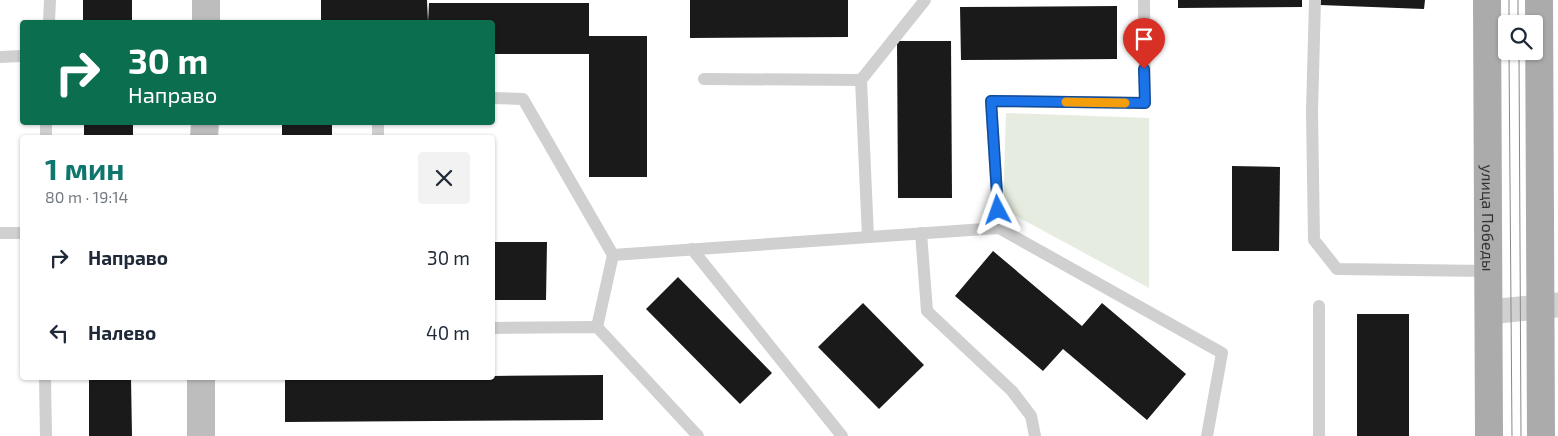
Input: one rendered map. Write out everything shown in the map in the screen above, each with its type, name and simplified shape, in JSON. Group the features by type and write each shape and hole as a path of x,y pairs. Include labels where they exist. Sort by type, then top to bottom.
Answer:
{"main road":[{"name":"улица Победы","path":"1487,0 1489,436"},
{"path":"1540,0 1549,306 1541,436"}],"street":[{"path":"206,0 206,20"},
{"path":"1489,312 1549,306"},
{"path":"201,380 201,436"}],"lane":[{"path":"49,20 50,0"},
{"path":"868,237 862,80 925,0"},
{"path":"999,228 991,101 1145,103 1144,0"},
{"path":"1315,0 1312,111 1314,240 1337,269 1488,271"},
{"path":"0,57 20,56"},
{"path":"704,79 862,80"},
{"path":"495,98 523,99 613,254 597,327"},
{"path":"613,254 999,228 1222,353 1207,436"},
{"path":"0,233 20,233"},
{"path":"921,233 927,311 1012,390 1031,416 1035,436"},
{"path":"692,249 842,436"},
{"path":"1319,306 1319,436"},
{"path":"495,328 597,327 698,436"},
{"path":"45,380 46,436"}],"shaded area":[{"path":"1006,113 1149,118 1149,288 1003,209"}],"building":[{"path":"83,0 132,0 132,20 83,20"},
{"path":"321,0 427,0 428,20 321,20"},
{"path":"690,0 848,0 848,37 690,38"},
{"path":"1178,0 1302,0 1302,7 1178,8"},
{"path":"1320,0 1425,0 1424,9 1320,5"},
{"path":"429,3 589,3 589,36 647,36 647,177 589,177 589,54 495,54 495,20 428,20"},
{"path":"1117,6 1117,59 961,60 960,7"},
{"path":"897,41 951,41 952,198 898,198"},
{"path":"84,125 133,125 133,135 84,135"},
{"path":"282,125 332,125 332,135 282,135"},
{"path":"1232,166 1280,167 1279,251 1232,251"},
{"path":"495,242 547,242 546,300 495,300"},
{"path":"993,251 1082,326 1102,303 1186,374 1147,420 1063,349 1043,371 955,296"},
{"path":"678,277 772,373 740,404 646,309"},
{"path":"863,303 924,365 879,409 818,347"},
{"path":"1357,314 1409,314 1409,436 1357,436"},
{"path":"603,375 603,420 285,422 285,380 495,380 495,376"},
{"path":"89,380 131,380 132,436 89,436"}],"tram line":[{"path":"1509,0 1509,15"},
{"path":"1518,0 1518,15"},
{"path":"1509,60 1512,436"},
{"path":"1519,60 1521,436"}],"slow traffic":[{"path":"1066,102 1125,103"}],"route":[{"path":"998,210 991,101 1145,103 1144,69"}]}
